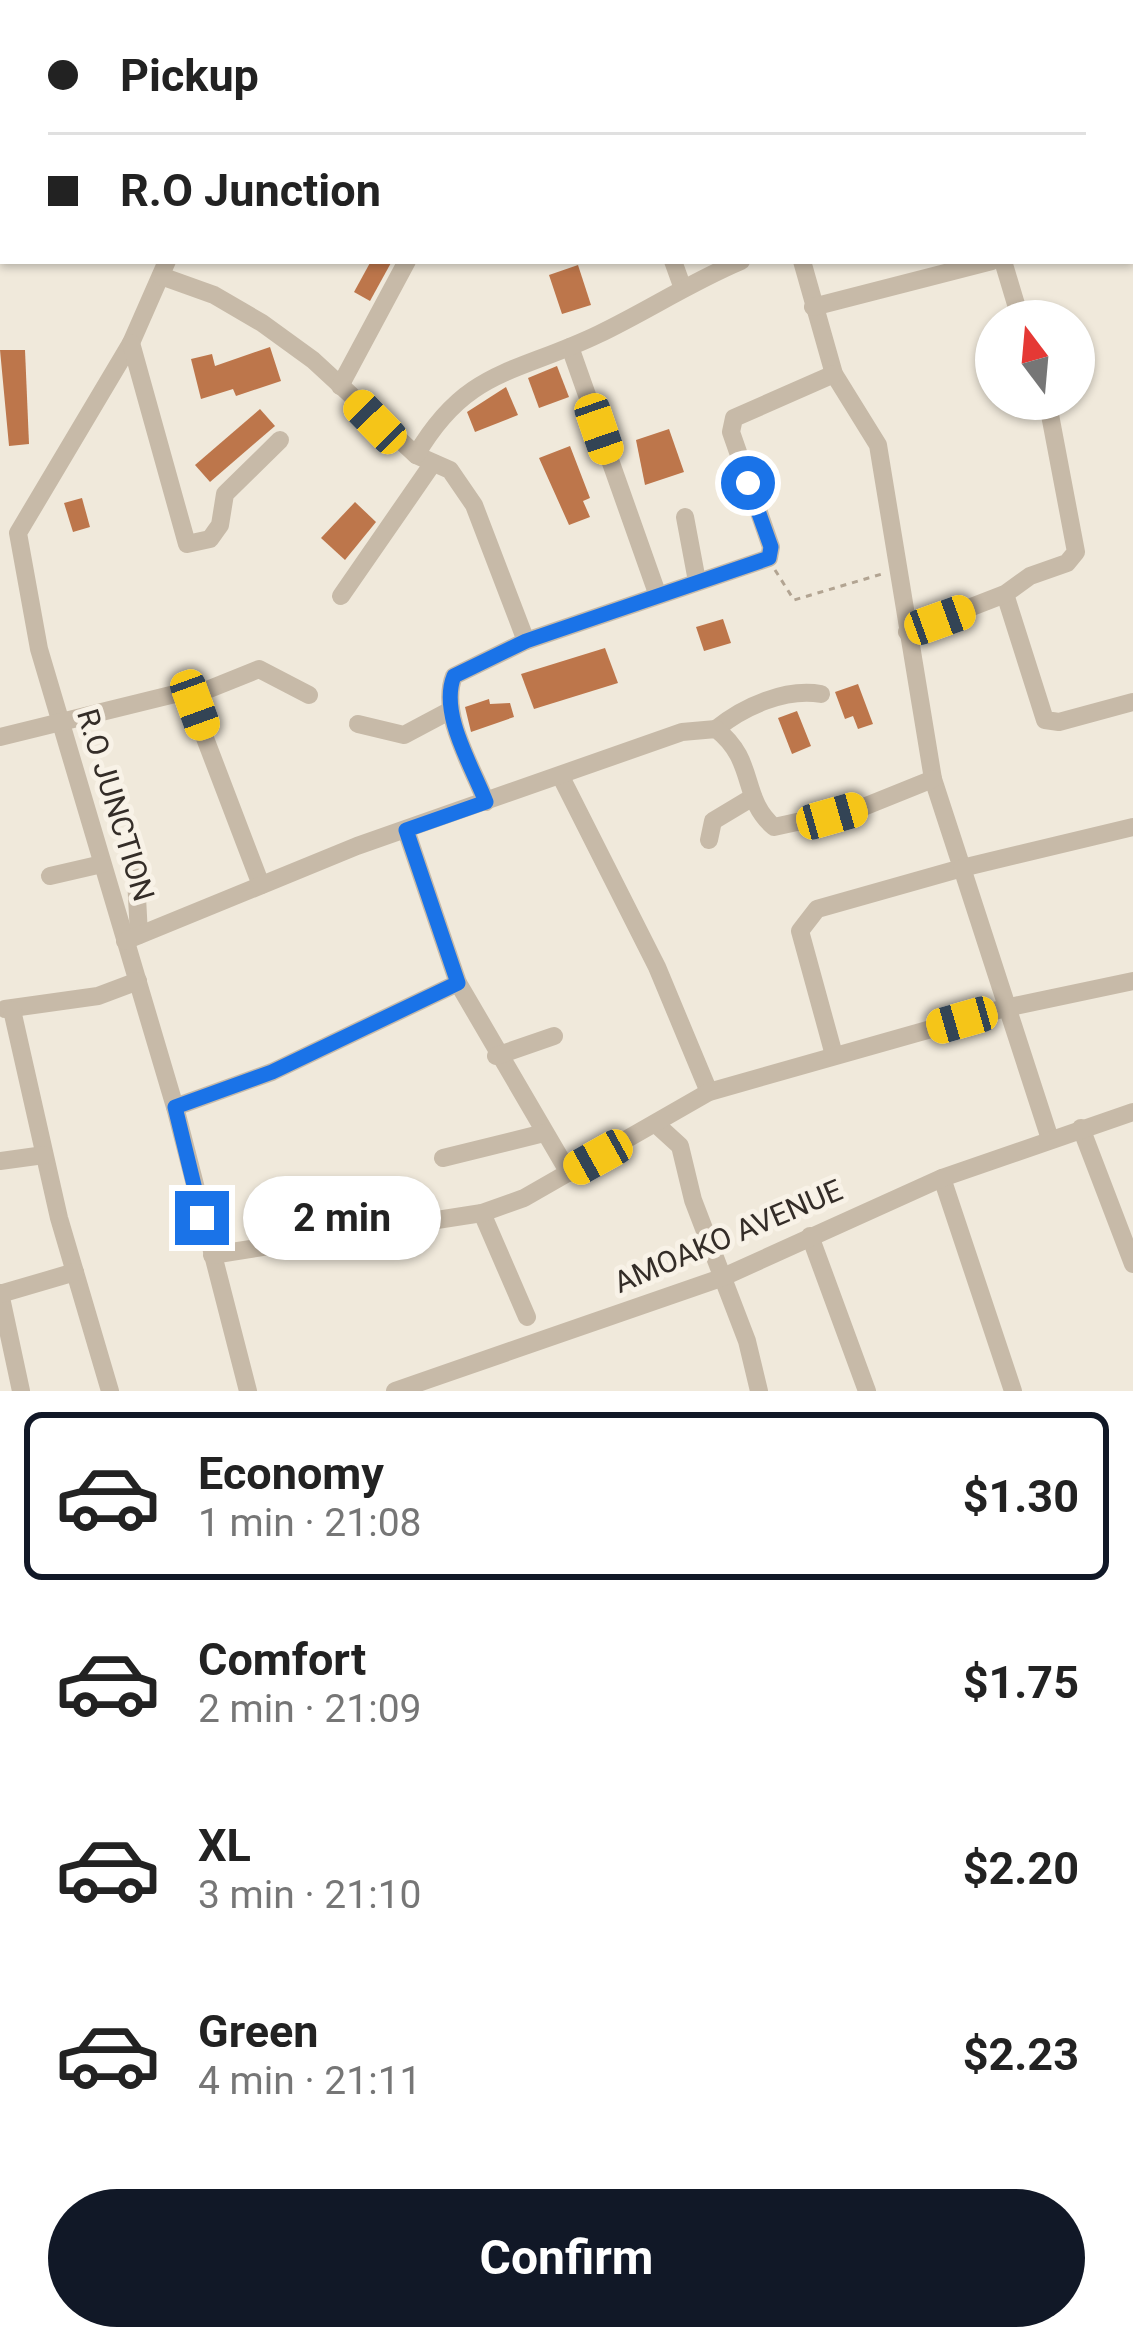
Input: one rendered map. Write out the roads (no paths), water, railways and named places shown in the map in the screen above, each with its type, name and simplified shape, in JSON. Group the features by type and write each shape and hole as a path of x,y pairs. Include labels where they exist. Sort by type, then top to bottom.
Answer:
{"street":[{"path":"340,386 405,264"},
{"path":"674,264 682,286"},
{"path":"341,596 424,459 451,403 478,383 569,347 682,286 734,264"},
{"path":"803,264 834,374 878,445 933,779 1050,1138"},
{"path":"813,307 980,264"},
{"path":"1004,264 1015,300"},
{"path":"164,268 262,323 424,459 450,470 475,505 526,641"},
{"name":"R.O JUNCTION","path":"164,268 131,343 9,536 102,864 132,938 138,981 248,1391"},
{"path":"131,343 187,544 210,538 220,524 225,494 280,440"},
{"path":"569,347 657,593"},
{"path":"486,802 451,710 447,693 454,676 526,641 769,558 771,547 731,432 734,418 834,374"},
{"path":"907,632 1005,594 1030,576 1067,563 1076,552 1051,420"},
{"path":"685,517 697,581"},
{"path":"1005,594 1045,720 1058,722 1133,702"},
{"path":"0,736 178,691 192,696 259,669 309,695"},
{"path":"134,859 132,938 637,746 716,729 746,710 792,693 821,694"},
{"path":"192,696 262,885"},
{"path":"358,724 404,735 451,710"},
{"path":"716,729 747,761 757,813 774,827 861,808 933,779"},
{"path":"561,777 657,967 709,1092"},
{"path":"709,840 713,821 752,796"},
{"path":"833,1055 800,931 804,919 817,909 1133,827"},
{"path":"406,830 458,983 496,1056 569,1173"},
{"path":"50,876 102,864"},
{"path":"110,1391 6,1009 98,996 138,981"},
{"path":"212,1255 482,1213 524,1198 709,1092 1005,1008 1133,981"},
{"path":"175,1107 272,1072 458,983"},
{"path":"496,1056 554,1036"},
{"path":"689,1105 680,1146 721,1278 742,1324 759,1391"},
{"name":"AMOAKO AVENUE","path":"395,1391 437,1385 721,1278 942,1178 1133,1112"},
{"path":"657,1125 680,1146"},
{"path":"1082,1128 1133,1264"},
{"path":"443,1158 544,1133"},
{"path":"0,1160 44,1155"},
{"path":"942,1178 1013,1391"},
{"path":"482,1213 527,1317"},
{"path":"810,1236 867,1391"},
{"path":"21,1391 0,1294 75,1272"}]}
